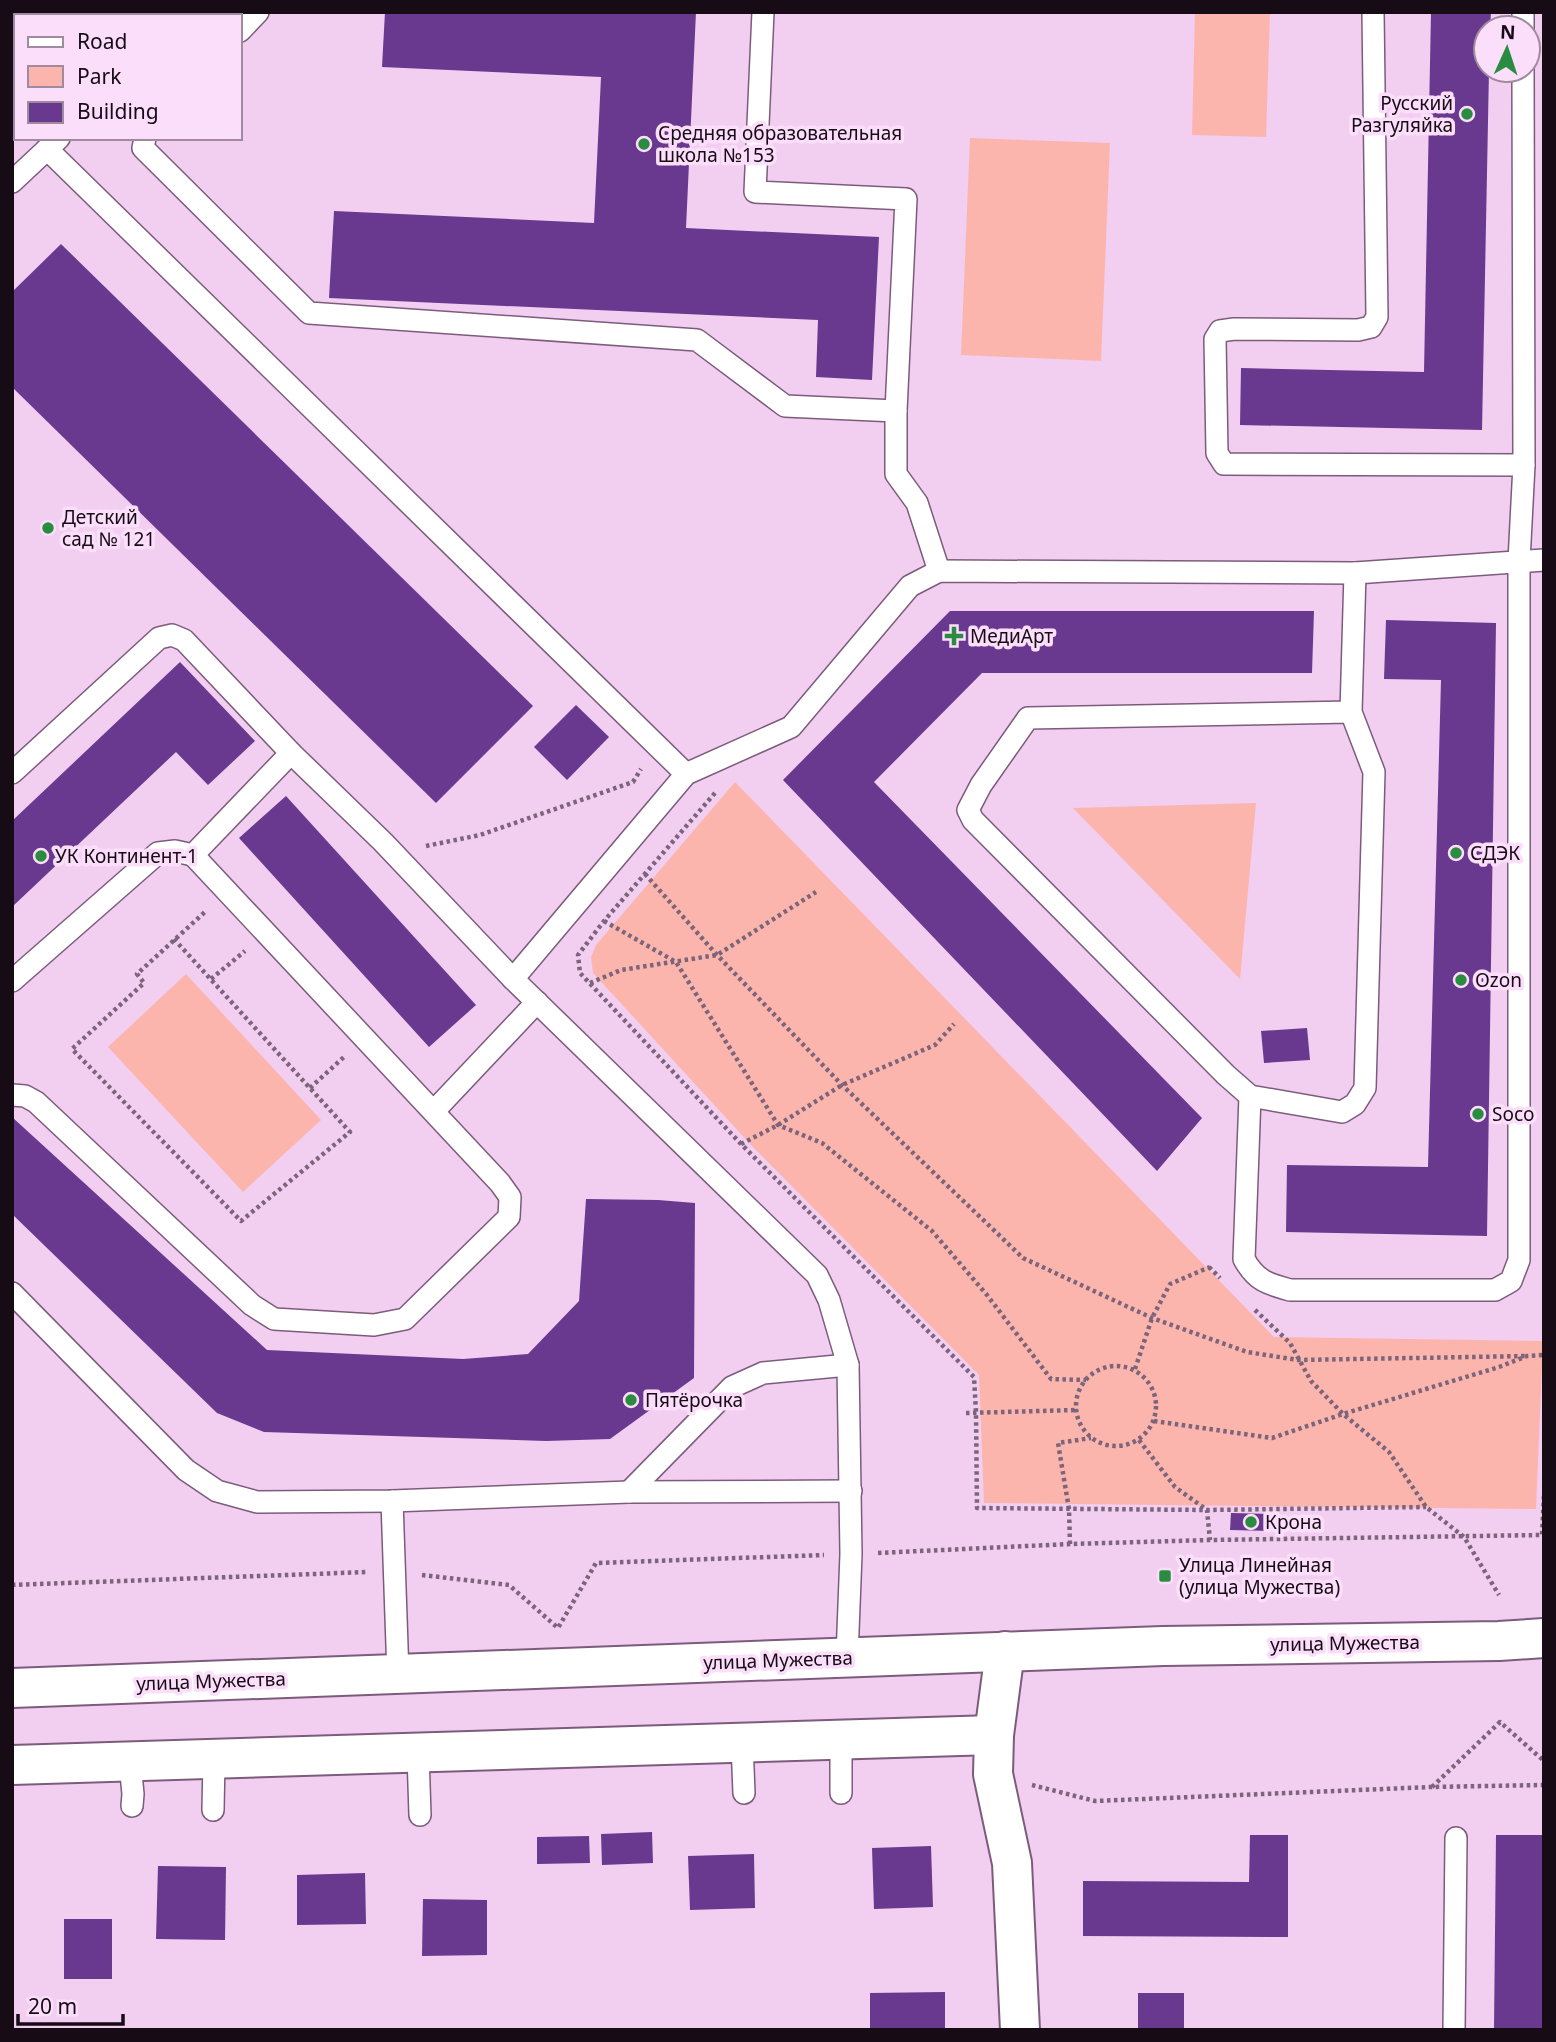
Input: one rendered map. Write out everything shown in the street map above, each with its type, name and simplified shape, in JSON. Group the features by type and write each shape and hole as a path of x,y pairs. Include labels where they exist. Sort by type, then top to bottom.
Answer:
{"main road":[{"name":"улица Мужества","path":"12,1688 1004,1651 1499,1641 1544,1637"},
{"path":"1004,1651 994,1735 993,1774 1012,1863 1020,2030"},
{"path":"12,1765 994,1735"}],"lane":[{"path":"242,29 258,12"},
{"path":"763,12 755,192 906,199 896,474 917,503 939,571"},
{"path":"1373,12 1377,317 1371,327 1358,330 1220,331 1214,340 1217,453 1224,464 1524,465"},
{"path":"1250,1096 1244,1259 1252,1273 1267,1283 1290,1290 1495,1290 1511,1281 1519,1260 1519,561 1524,465 1524,84"},
{"path":"145,140 144,148 309,313 697,340 785,406 897,411"},
{"path":"12,181 53,143 686,774"},
{"path":"513,979 686,774 791,727 910,586 939,571 1355,573 1544,560"},
{"path":"1351,712 1028,718 981,785 968,810 973,820 1250,1096 1342,1112 1354,1104 1365,1088 1374,772 1351,712 1355,573"},
{"path":"12,773 159,638 172,635 184,640 291,754 383,842 513,979 817,1275 830,1300 848,1365 851,1554 847,1657"},
{"path":"193,855 291,754"},
{"path":"12,981 158,853 175,851 193,855 500,1183 510,1197 509,1217 405,1319 374,1325 274,1319 252,1305 36,1101 25,1096 12,1095"},
{"path":"434,1111 537,1002"},
{"path":"12,1293 186,1470 217,1491 257,1502 391,1501 629,1492 851,1491"},
{"path":"629,1492 732,1387 763,1373 848,1365"},
{"path":"391,1501 398,1675"},
{"path":"841,1740 841,1793"},
{"path":"741,1743 744,1793"},
{"path":"418,1754 420,1815"},
{"path":"213,1810 214,1760"},
{"path":"130,1763 132,1806"},
{"path":"1454,2030 1456,1838"}],"path":[{"path":"383,842 428,846 480,835 633,782 657,744"},
{"path":"736,753 715,793 604,921 579,955 580,973 741,1144 974,1377 977,1508 1207,1510 1426,1507"},
{"path":"645,874 842,1085 1023,1258 1152,1318 1247,1352 1298,1360 1544,1355"},
{"path":"174,939 350,1132 241,1221 72,1049 144,983 137,974 174,939 227,891"},
{"path":"590,983 621,970 718,955 816,892"},
{"path":"581,901 604,921 676,962 778,1125 822,1143 932,1231 987,1295 1051,1379 1086,1380"},
{"path":"211,979 266,934"},
{"path":"741,1144 778,1125 842,1085 935,1045 954,1024"},
{"path":"310,1088 365,1037"},
{"path":"1135,1369 1152,1318 1170,1284 1209,1268 1244,1259"},
{"path":"1209,1268 1229,1286"},
{"path":"1250,1305 1290,1343 1311,1381 1343,1414 1389,1452 1426,1507 1464,1537 1499,1595"},
{"path":"1154,1421 1272,1438 1527,1356"},
{"path":"1110,1366 1135,1369 1152,1387 1157,1410 1154,1421 1148,1432 1139,1440 1127,1445 1102,1444 1084,1430 1079,1420 1076,1409 1080,1389 1097,1371 1110,1366"},
{"path":"966,1413 1076,1409"},
{"path":"1070,1544 1069,1509 1058,1443 1092,1438"},
{"path":"1139,1440 1175,1487 1207,1510 1210,1540"},
{"path":"12,1585 393,1572 509,1585 558,1628 596,1563 1070,1544 1542,1535 1544,1495"},
{"path":"1432,1787 1500,1722 1544,1761"},
{"path":"993,1774 1095,1801 1544,1785"}],"green space":[{"path":"1195,12 1270,12 1266,137 1192,135"},
{"path":"970,138 1110,143 1101,361 961,355"},
{"path":"735,782 1274,1337 1543,1341 1536,1509 984,1503 979,1375 752,1146 593,973 591,957 596,945"},
{"path":"1256,803 1240,979 1073,808"},
{"path":"186,974 321,1120 243,1192 108,1047"}],"building":[{"path":"59,12 134,12 132,14"},
{"name":"Средняя образовательная школа №153","path":"385,12 696,12 686,228 879,237 872,380 816,377 818,320 329,298 334,211 594,223 601,77 382,67"},
{"path":"1431,12 1491,12 1472,14 1472,84 1489,84 1482,430 1240,425 1241,368 1424,372"},
{"path":"61,244 533,706 436,803 12,387 12,292"},
{"path":"950,611 1314,611 1312,673 982,673 874,782 1202,1118 1157,1171 783,780"},
{"path":"1386,620 1496,623 1487,1236 1286,1232 1287,1165 1428,1167 1441,680 1384,679"},
{"path":"180,662 255,741 208,785 176,752 12,907 12,821"},
{"path":"576,705 609,737 567,780 534,747"},
{"path":"286,796 476,1005 429,1047 239,838"},
{"path":"1307,1028 1310,1060 1264,1063 1261,1031"},
{"path":"12,1117 267,1350 463,1359 528,1354 579,1301 586,1199 695,1203 694,1378 610,1439 546,1441 264,1432 217,1413 12,1214"},
{"name":"Крона","path":"1231,1513 1273,1514 1272,1531 1230,1530"},
{"path":"652,1832 653,1863 602,1865 601,1834"},
{"path":"1250,1835 1288,1835 1288,1937 1083,1936 1083,1881 1249,1882"},
{"path":"1496,1835 1544,1835 1544,2030 1494,2030"},
{"path":"589,1836 590,1863 537,1864 537,1837"},
{"path":"931,1846 933,1907 874,1909 872,1848"},
{"path":"754,1854 755,1908 690,1910 688,1856"},
{"path":"158,1866 226,1867 225,1940 156,1939"},
{"path":"365,1873 366,1924 297,1925 297,1875"},
{"path":"423,1899 487,1900 487,1955 422,1956"},
{"path":"64,1919 112,1919 112,1979 64,1979"},
{"path":"945,1992 945,2030 870,2030 870,1993"},
{"path":"1138,1993 1184,1993 1184,2030 1138,2030"}],"place":[{"name":"Русский Разгуляйка","path":"1467,114"},
{"name":"Средняя образовательная школа №153","path":"644,144"},
{"name":"Детский сад № 121","path":"48,528"},
{"name":"МедиАрт","path":"954,636"},
{"name":"СДЭК","path":"1456,853"},
{"name":"УК Континент-1","path":"41,856"},
{"name":"Ozon","path":"1461,980"},
{"name":"Soco","path":"1478,1114"},
{"name":"Пятёрочка","path":"631,1400"},
{"name":"Крона","path":"1251,1522"},
{"name":"Улица Линейная (улица Мужества)","path":"1165,1576"}]}
